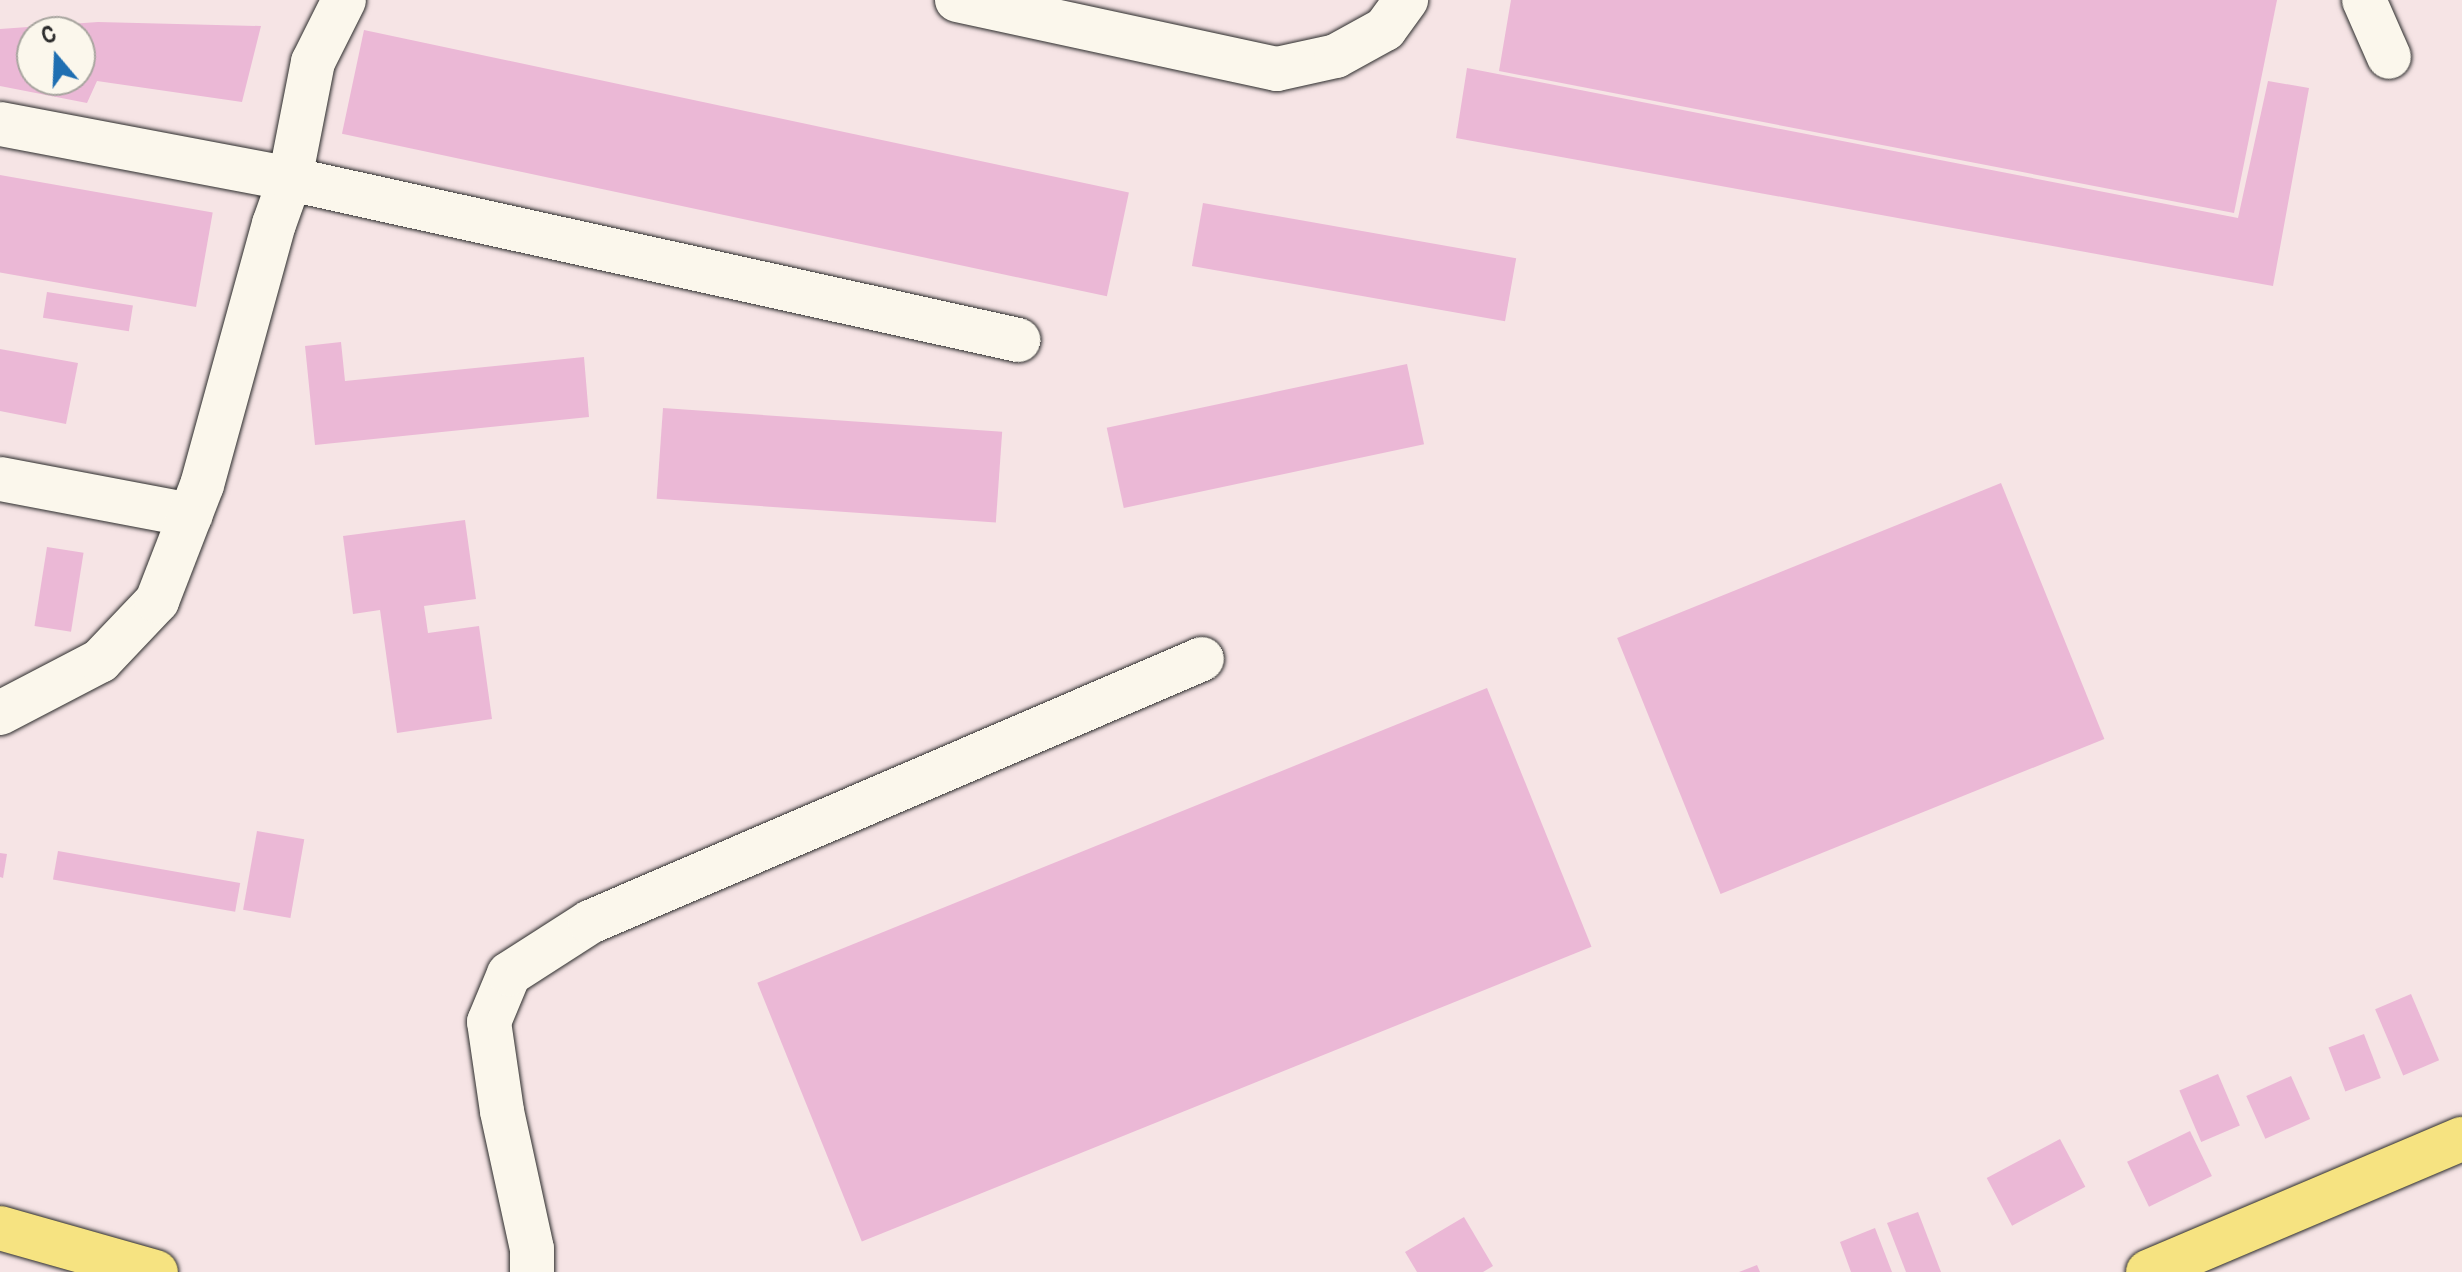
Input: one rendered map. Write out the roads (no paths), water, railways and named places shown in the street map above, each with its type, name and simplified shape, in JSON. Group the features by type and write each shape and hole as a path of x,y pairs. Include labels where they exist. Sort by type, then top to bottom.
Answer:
{"main road":[{"path":"2148,1272 2462,1139"},
{"path":"0,1228 156,1272"}],"lane":[{"path":"0,713 100,661 157,601 191,515 290,179 313,62 344,0"},
{"path":"957,0 1277,69 1336,56 1385,29 1406,0"},
{"path":"2364,0 2389,57"},
{"path":"0,124 290,179 1018,340"},
{"path":"0,479 191,515"},
{"path":"532,1272 532,1249 502,1111 489,1022 509,974 590,922 1202,659"}]}
